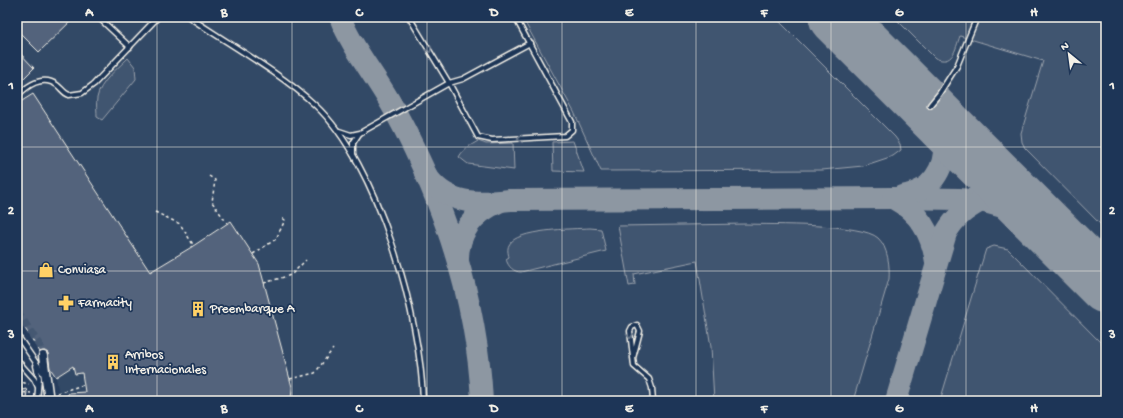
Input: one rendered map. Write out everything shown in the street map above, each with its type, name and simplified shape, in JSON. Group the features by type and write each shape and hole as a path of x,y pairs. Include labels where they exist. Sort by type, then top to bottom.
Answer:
{"street":[{"path":"44,361 50,401"}],"lane":[{"path":"98,17 130,47"},
{"path":"17,96 31,84 44,81 56,84 69,95 77,96 94,84 158,17"},
{"path":"189,17 300,93 316,106 337,129 354,158 374,200 399,265 415,334 423,401"},
{"path":"409,17 449,83 478,137 492,140 559,138 569,133 573,126 572,122 515,17"},
{"path":"930,105 957,66 977,17"},
{"path":"337,129 351,135 360,133 449,83 463,78 530,43"},
{"path":"354,158 353,144 360,133"},
{"path":"633,358 640,331 636,325 632,327 630,331 633,358 636,369 650,379 653,401"},
{"path":"17,335 43,372 48,384"},
{"path":"32,358 38,373 37,401"},
{"path":"17,360 34,379 38,389"}],"path":[{"path":"209,176 215,180 212,202 227,223"},
{"path":"155,212 180,224 194,246"},
{"path":"252,254 276,239 285,220 281,217"},
{"path":"264,283 291,275 306,260"},
{"path":"290,379 315,373 333,349"},
{"path":"17,381 29,384"}],"shaded area":[{"path":"17,17 1106,17 1106,401 60,401 56,377 17,317"},
{"path":"522,17 775,17 895,137 900,144 901,150 893,156 863,166 822,170 601,171 574,112"},
{"path":"894,17 1106,17 1106,230 1025,148 1022,142 1021,133 1043,61 960,36 955,51 950,58 941,60 935,58"},
{"path":"128,58 135,67 136,79 102,120 97,117 97,100 99,92 105,81"},
{"path":"478,141 486,144 513,143 514,170 468,164 459,157 465,149"},
{"path":"573,141 584,172 553,171 552,142"},
{"path":"746,224 836,227 869,233 878,238 881,242 888,257 889,279 853,401 714,401 711,347 697,261 634,274 635,285 629,286 618,226"},
{"path":"590,228 601,229 606,251 521,272 516,271 507,262 506,259 509,257 509,245 514,240 522,236 546,231"},
{"path":"994,246 1008,249 1106,348 1106,401 940,401 986,249"}],"building":[{"path":"17,17 75,17 39,52 17,30"},
{"path":"17,50 34,68 17,85"},
{"path":"33,94 150,272 231,221 259,264 292,387 291,401 63,401 69,393 85,392 82,373 75,374 73,366 56,377 50,368 48,353 45,351 40,352 17,316 17,104"},
{"path":"17,380 22,390 26,389 27,392 26,398 22,400 17,400"}],"taxiway":[{"path":"340,17 358,53 389,99 428,180 442,215 455,251 473,325 479,363 482,401"},
{"path":"902,196 916,192 928,185 939,170 944,152 944,143 938,126 931,119"},
{"path":"425,173 433,184 452,197 474,202 510,200 959,199 981,201 1013,210 1023,214 1051,231"},
{"path":"893,198 910,210 923,224 931,242 936,262"},
{"path":"896,401 946,233 961,214 981,201"},
{"path":"458,262 460,242 469,225 482,212 499,202"}],"runway":[{"path":"836,17 1106,286"}],"tunnel":[{"path":"17,311 39,345 43,356"}],"place":[{"name":"Conviasa","path":"46,270"},
{"name":"Farmacity","path":"66,303"},
{"name":"Preembarque A","path":"198,309"},
{"name":"Arribos Internacionales","path":"113,362"}]}
